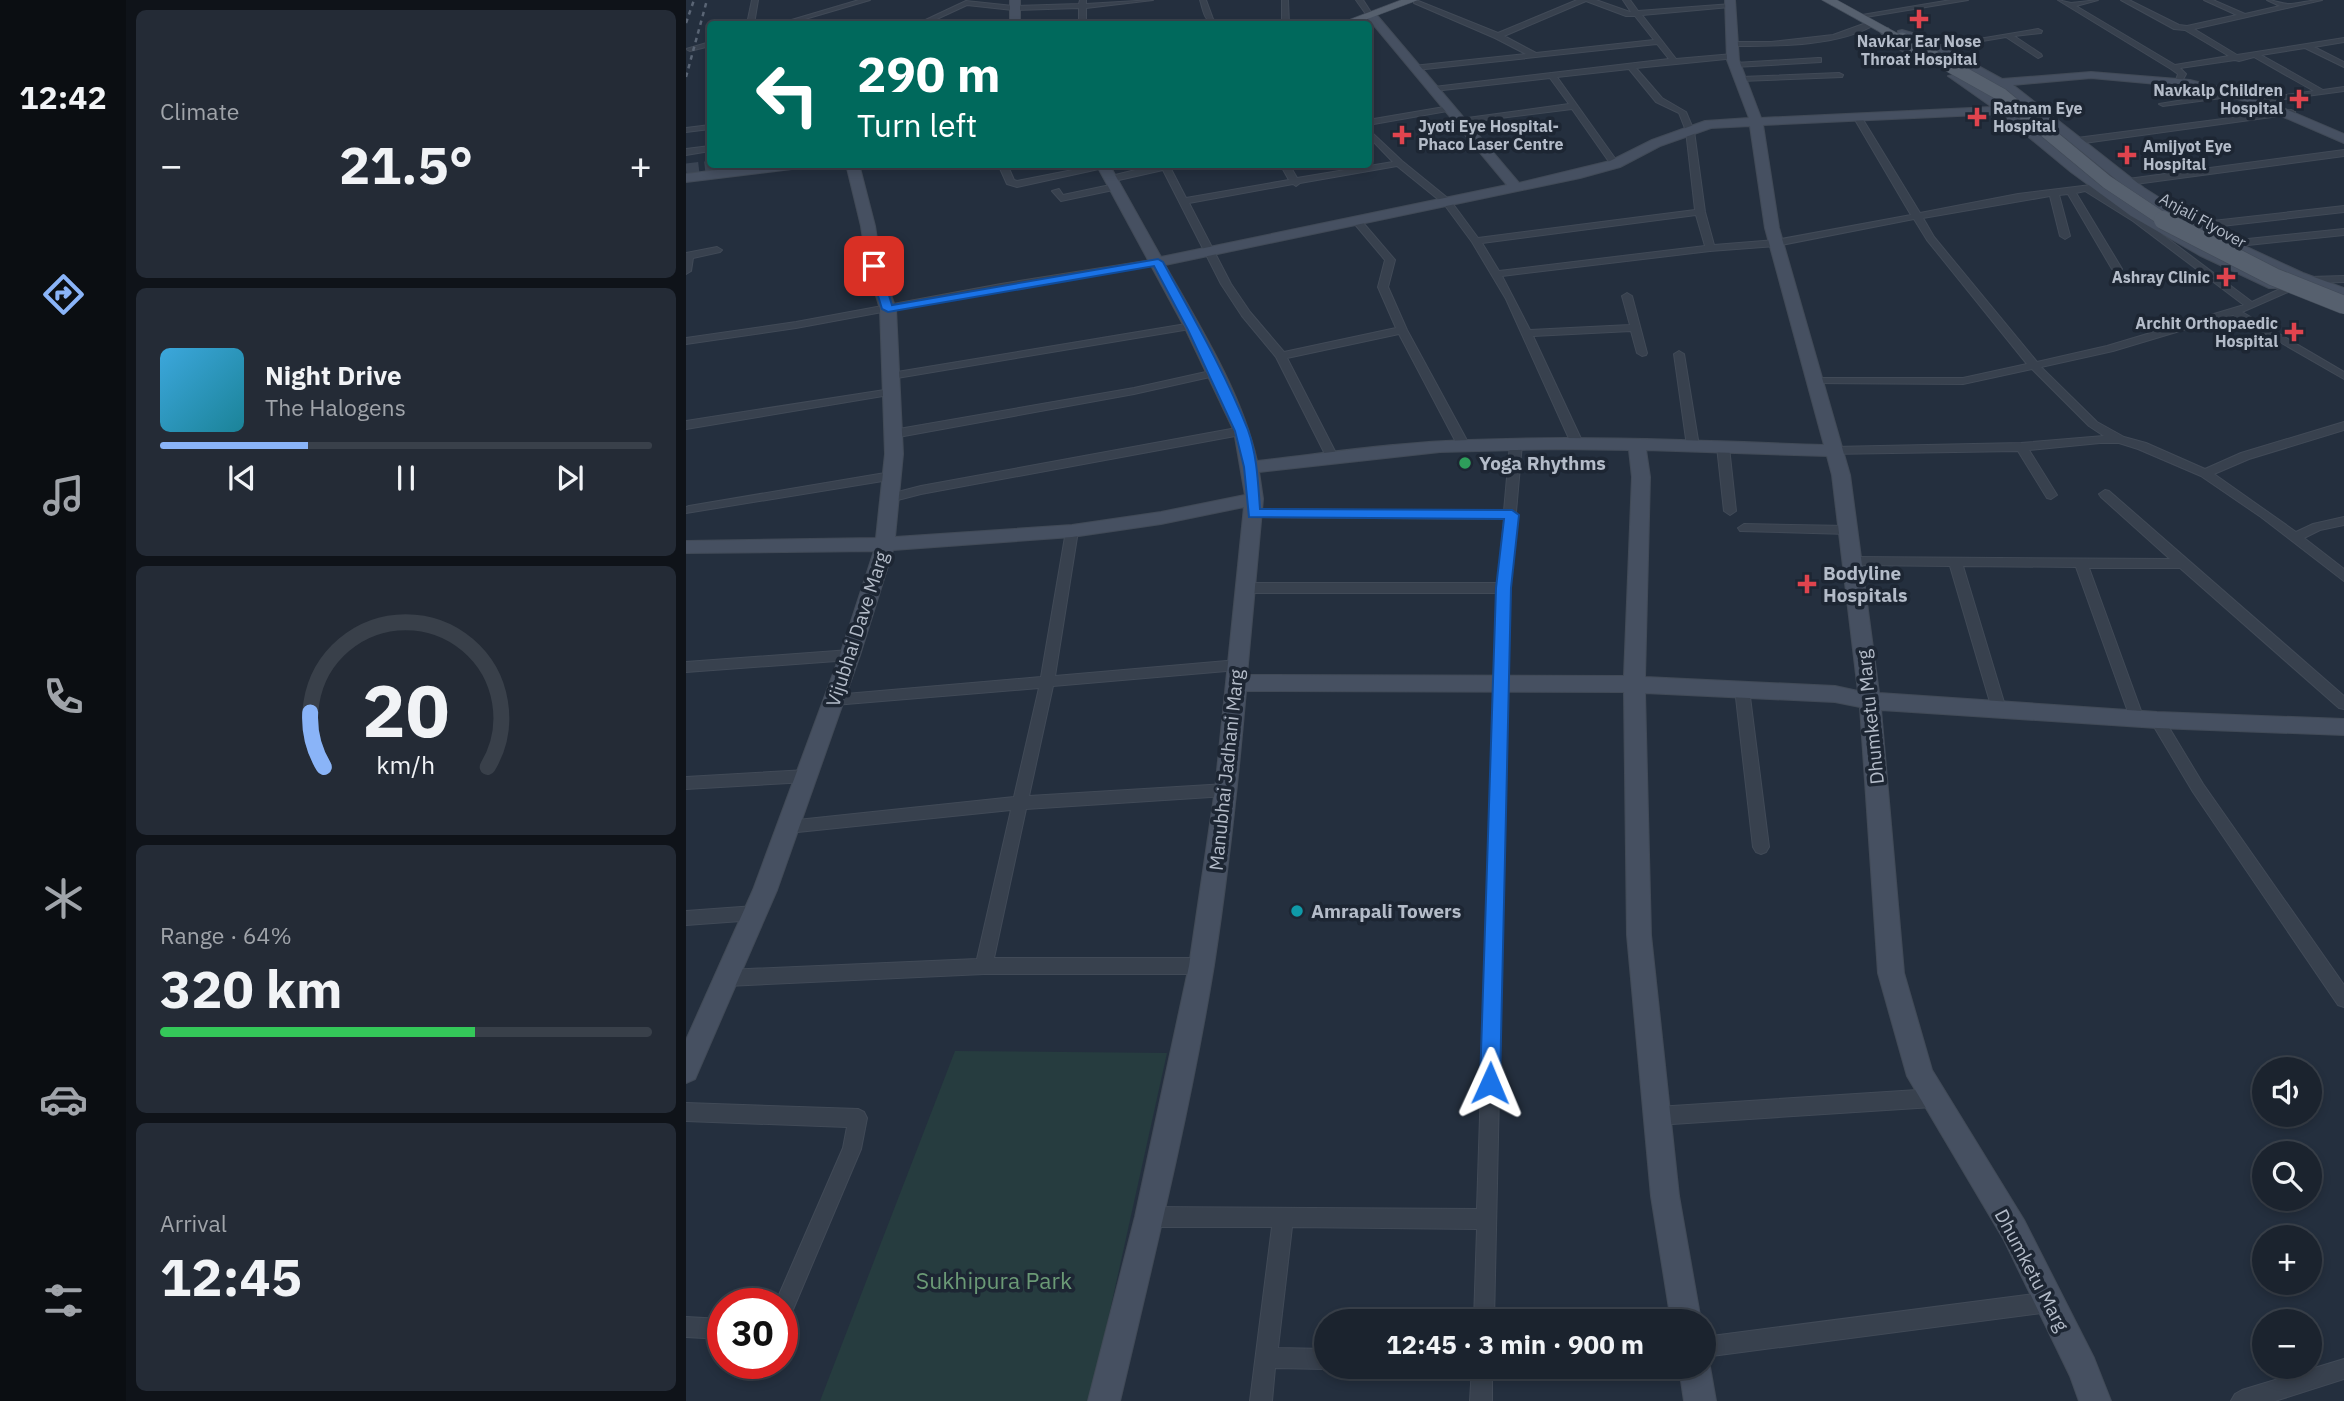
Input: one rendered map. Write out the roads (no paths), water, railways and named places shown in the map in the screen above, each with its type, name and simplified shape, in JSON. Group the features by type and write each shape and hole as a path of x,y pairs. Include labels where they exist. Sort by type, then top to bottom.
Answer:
{"main road":[{"path":"1828,0 1904,36"},
{"path":"1838,0 1869,19"},
{"path":"1354,21 1416,1"},
{"path":"1360,21 1372,16"},
{"name":"Anjali Flyover","path":"1869,19 1884,30 1904,36 2010,94 2117,181 2189,228 2280,273 2344,295"},
{"name":"Anjali Flyover","path":"1904,36 2002,95 2107,182 2159,218 2274,277 2344,305"}],"street":[{"path":"751,21 755,0"},
{"path":"793,21 867,0"},
{"path":"955,0 966,3 1014,4 1150,0"},
{"path":"1203,0 1212,21"},
{"path":"1285,0 1286,21"},
{"path":"1359,0 1516,186"},
{"path":"1498,36 1583,0"},
{"path":"1589,0 1629,14 1730,3"},
{"path":"1626,0 1674,61"},
{"path":"1734,55 1772,44 1834,37 1869,19 1965,0"},
{"path":"2060,0 2174,67 2182,74 2178,81"},
{"path":"2070,5 2095,0"},
{"path":"2124,0 2177,27 2187,28 2319,0"},
{"path":"2207,0 2244,16"},
{"path":"2270,0 2287,7"},
{"path":"1416,1 1498,36 1534,55"},
{"path":"927,21 966,3"},
{"path":"1082,3 1083,21"},
{"name":"Dhumketu Marg","path":"1730,3 1734,55 1756,122 1776,243 1841,475 1870,701 1891,974 1920,1076 2014,1230 2083,1369 2095,1401"},
{"path":"2187,28 2239,58"},
{"path":"1884,30 1892,41 1979,90 2092,187 2250,306"},
{"path":"1935,47 2038,31"},
{"path":"1904,36 1935,47 2000,83 2127,182 2196,226 2229,244 2344,295"},
{"path":"2007,36 2038,56"},
{"path":"2174,67 2257,56 2344,40"},
{"path":"1416,68 1659,42"},
{"path":"690,49 707,45"},
{"path":"2308,47 2344,65"},
{"path":"1434,89 1734,55 1818,60"},
{"path":"2257,56 2322,92"},
{"path":"1631,66 1659,100 1682,112 1690,131 1700,212 1710,248"},
{"path":"1552,75 1615,164"},
{"path":"1741,79 1839,75"},
{"path":"2000,83 2092,75 2178,81 2291,112 2344,139"},
{"path":"2258,101 2344,89"},
{"path":"2163,104 2233,94"},
{"path":"1460,121 1574,106"},
{"path":"1372,122 1450,108"},
{"path":"686,341 830,321 1208,253 1615,164 1656,144 1709,124 2005,110"},
{"path":"2077,141 2291,112"},
{"path":"1858,118 1915,216 1955,272 2035,366 2093,424 2120,440"},
{"path":"686,130 707,127"},
{"path":"1372,135 1399,163 1447,202 1498,274 1577,443"},
{"path":"686,152 707,149"},
{"path":"1498,274 1710,248 1776,243 2070,190 2344,153"},
{"path":"686,165 707,162"},
{"path":"1183,201 1399,163"},
{"path":"686,178 767,168"},
{"name":"Vijubhai Dave Marg","path":"686,1070 755,913 788,827 834,701 885,544 893,434 888,309 874,266 853,168"},
{"path":"1004,168 1010,182 1017,184 1151,168"},
{"path":"1166,168 1208,253 1246,314 1281,356 1333,459"},
{"path":"1287,168 1296,183"},
{"path":"1056,191 1061,198 1108,174"},
{"name":"Manubhai Jadhani Marg","path":"1104,1401 1149,1217 1201,966 1226,790 1254,506 1251,467 1242,431 1192,326 1108,174"},
{"path":"2092,187 2220,261 2344,314"},
{"path":"2070,190 2117,269"},
{"path":"2054,193 2065,236"},
{"path":"2196,226 2344,209"},
{"path":"1476,241 1700,212"},
{"path":"1356,220 1390,260 1383,287 1402,330 1464,446"},
{"path":"2229,244 2344,232"},
{"path":"686,271 687,256 718,250"},
{"path":"1814,381 1963,381 2109,349 2234,312 2310,280 2344,279"},
{"path":"1627,296 1642,353"},
{"path":"2234,312 2344,376"},
{"path":"686,425 1192,326"},
{"path":"1526,333 1636,328"},
{"path":"1281,356 1402,330"},
{"path":"1679,354 1693,446"},
{"path":"893,434 1133,391 1215,373"},
{"path":"2205,473 2245,456 2344,426"},
{"path":"890,498 1242,431"},
{"path":"1251,467 1464,446 1516,444 1637,443 1833,452 2021,447 2100,439 2120,440 2143,446 2205,473 2295,537 2344,576"},
{"path":"1637,443 1641,477 1634,684 1639,935 1665,1196 1684,1309"},
{"path":"1484,1309 1504,588 1516,444"},
{"path":"1723,447 1730,510"},
{"path":"2021,447 2051,495"},
{"path":"690,510 891,476"},
{"path":"2105,494 2344,704"},
{"path":"686,547 885,544 1072,531 1254,506 1512,515"},
{"path":"2295,537 2317,527 2344,521"},
{"path":"1744,527 1848,530"},
{"path":"984,966 1047,681 1072,531"},
{"path":"1852,561 2183,564"},
{"path":"1955,562 1999,709"},
{"path":"2081,563 2147,719 2342,991"},
{"path":"1246,588 1504,588"},
{"path":"686,667 850,654"},
{"path":"834,701 1047,681 1237,674 1503,685 1634,684 1742,689 1835,694 1870,701 2147,719 2344,727"},
{"path":"1742,689 1761,846"},
{"path":"686,783 807,775"},
{"path":"788,827 1020,803 1226,790"},
{"path":"686,918 755,913"},
{"path":"727,978 984,966 1201,966"},
{"path":"1657,1116 1933,1098"},
{"path":"686,1112 858,1118 852,1149 792,1288"},
{"path":"1149,1217 1488,1219"},
{"path":"1261,1401 1283,1218"},
{"path":"1716,1345 2050,1302"},
{"path":"686,1328 707,1329"},
{"path":"1266,1358 1314,1359"},
{"path":"2242,1401 2344,1369"},
{"path":"1481,1401 1482,1379"},
{"path":"1696,1379 1699,1401"}],"tunnel":[{"path":"686,170 707,168"}],"railway":[{"path":"686,23 694,0"},
{"path":"686,77 707,0"}],"place":[{"name":"Navkar Ear Nose Throat Hospital","path":"1919,19"},
{"name":"Navkalp Children Hospital","path":"2299,99"},
{"name":"Ratnam Eye Hospital","path":"1977,117"},
{"name":"Jyoti Eye Hospital- Phaco Laser Centre","path":"1402,135"},
{"name":"Amijyot Eye Hospital","path":"2127,155"},
{"name":"Ashray Clinic","path":"2226,277"},
{"name":"Archit Orthopaedic Hospital","path":"2294,332"},
{"name":"Yoga Rhythms","path":"1465,463"},
{"name":"Bodyline Hospitals","path":"1807,584"},
{"name":"Amrapali Towers","path":"1297,911"}],"park label":[{"name":"Sukhipura Park","path":"994,1280"}]}
